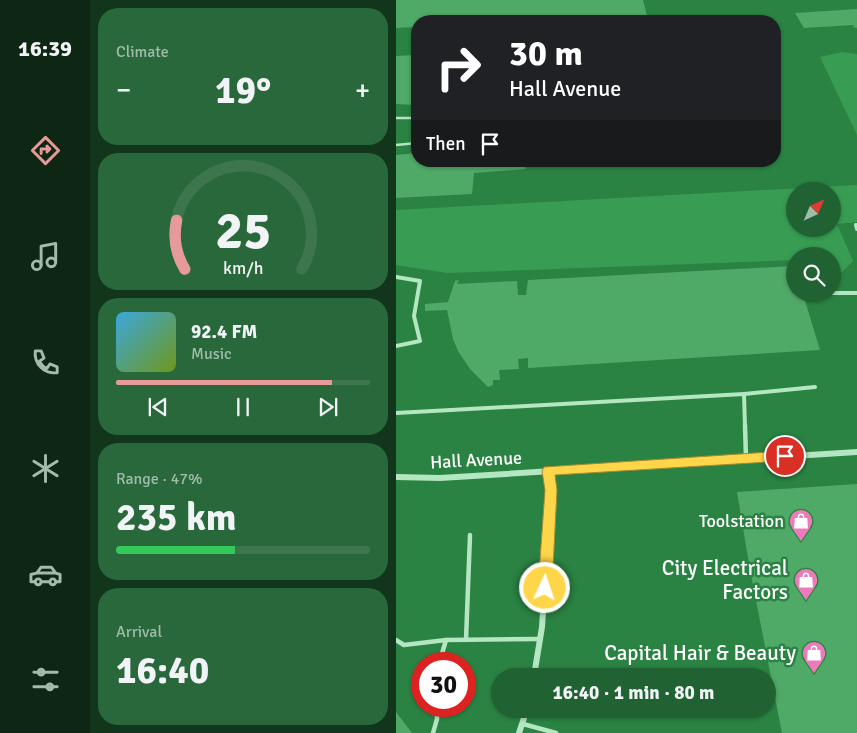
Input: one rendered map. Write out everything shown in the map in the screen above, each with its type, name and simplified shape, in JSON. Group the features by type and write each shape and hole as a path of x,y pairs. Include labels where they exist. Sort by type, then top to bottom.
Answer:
{"street":[{"name":"Hall Avenue","path":"396,477 440,478 857,452"},
{"path":"535,668 540,639 551,490 548,471"},
{"path":"519,733 525,718"}],"lane":[{"path":"396,118 411,118"},
{"path":"396,145 411,144"},
{"path":"396,277 420,281 414,316 420,341 396,346"},
{"path":"841,293 857,293"},
{"path":"396,412 744,394 815,387"},
{"path":"744,394 746,459"},
{"path":"466,640 470,535"},
{"path":"396,640 404,645 446,640 540,639"},
{"path":"442,652 446,640"},
{"path":"433,733 437,717"},
{"path":"524,724 556,733"}],"green space":[{"path":"842,52 857,54 857,135 820,57"},
{"path":"857,185 857,222 841,224 841,186"},
{"path":"786,189 786,238 841,238 841,233 853,261 841,272 841,247 786,247 786,260 447,273 396,265 396,210"}],"building":[{"path":"396,0 643,0 647,15 411,15 411,27 396,28"},
{"path":"857,9 857,28 853,27 854,25 804,28 795,13"},
{"path":"411,55 411,105 396,104 396,56"},
{"path":"411,154 411,167 526,167 526,169 474,173 472,194 396,198 396,155"},
{"path":"786,266 786,302 805,302 820,350 528,368 528,358 518,359 519,369 499,370 500,380 493,380 493,385 488,387 470,369 458,351 453,339 447,310 425,311 425,304 448,302 455,281 459,280 457,284 517,281 518,295 526,295 528,280"},
{"path":"857,484 857,733 782,733 776,702 776,668 769,668 737,492"},
{"path":"396,712 412,733 396,733"}],"place":[{"name":"Toolstation","path":"801,542"},
{"name":"City Electrical Factors","path":"806,601"},
{"name":"Capital Hair & Beauty","path":"814,674"}],"route":[{"path":"545,588 551,490 548,471 785,456"}]}
